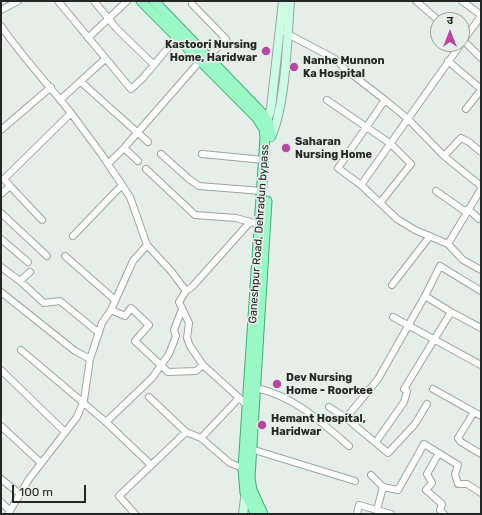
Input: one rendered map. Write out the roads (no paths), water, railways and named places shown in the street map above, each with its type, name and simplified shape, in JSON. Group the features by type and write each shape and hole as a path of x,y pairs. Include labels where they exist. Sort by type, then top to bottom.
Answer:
{"main road":[{"name":"Ganeshpur Road, Dehradun bypass","path":"141,1 177,37 204,59 257,118 266,125 262,191 255,223 243,468 256,514"},
{"path":"154,1 204,59"},
{"path":"263,514 248,490 256,388 271,137 266,125"}],"street":[{"path":"1,10 18,1"},
{"path":"58,1 131,89 143,78 153,64 177,37"},
{"path":"94,1 117,29 153,64"},
{"path":"88,38 126,1"},
{"path":"271,137 276,126 279,103 284,32 283,1"},
{"path":"266,125 271,108 290,1"},
{"path":"416,1 430,13"},
{"path":"462,1 481,17 470,31"},
{"path":"108,164 204,59 226,39 192,4"},
{"path":"1,26 14,44 51,87 108,164 130,198 147,245 171,271 186,291"},
{"path":"284,32 335,59 345,69 408,119 444,156 481,186"},
{"path":"470,49 481,58"},
{"path":"361,185 455,52"},
{"path":"60,100 105,59"},
{"path":"448,61 481,89 466,109"},
{"path":"81,82 148,142"},
{"path":"1,130 51,87"},
{"path":"327,100 366,125 391,144 411,164 380,203"},
{"path":"385,100 366,125 338,168 361,185 397,219 414,230 448,244 462,260 481,270"},
{"path":"42,220 3,177 71,113"},
{"path":"444,156 461,138 469,142 481,152"},
{"path":"124,148 138,161"},
{"path":"161,154 199,186 262,191"},
{"path":"202,154 264,160"},
{"path":"146,169 195,215 236,218 255,223 192,287 186,291 179,302 189,323 188,338 190,346 203,365 238,399 247,405"},
{"path":"73,236 122,185"},
{"path":"1,194 10,186"},
{"path":"448,244 481,189"},
{"path":"436,191 466,212 468,209"},
{"path":"468,209 480,218"},
{"path":"1,213 47,256"},
{"path":"392,285 430,236"},
{"path":"1,239 28,262"},
{"path":"1,502 9,512 41,463 77,417 83,403 90,359 102,323 111,310 133,261 147,245"},
{"path":"65,256 115,300"},
{"path":"346,418 378,379 410,325 440,266 481,291"},
{"path":"1,267 20,280 44,303 60,301 99,333"},
{"path":"20,280 30,272"},
{"path":"1,292 75,351 90,359"},
{"path":"425,296 481,328"},
{"path":"111,310 125,316 131,308 149,325 135,341 168,372 196,371 203,365"},
{"path":"106,422 152,378 169,354 176,336 174,330 182,309"},
{"path":"376,442 404,402 407,391 404,389 451,312"},
{"path":"394,317 481,365"},
{"path":"22,350 106,422 151,465"},
{"path":"1,370 65,432"},
{"path":"256,388 280,395 310,412 349,446"},
{"path":"433,389 481,416"},
{"path":"149,397 186,432 201,438 230,464 243,468"},
{"path":"201,438 238,399"},
{"path":"329,407 346,418 388,453 414,424 427,404"},
{"path":"474,412 458,438 461,442 481,454"},
{"path":"1,426 41,463"},
{"path":"135,514 119,496 186,432"},
{"path":"371,474 383,487 398,490 424,444 458,465 455,474 458,484 467,484 481,493"},
{"path":"251,449 355,481"},
{"path":"439,453 427,474 432,483 426,490 442,504 440,510 444,514"},
{"path":"1,479 20,494"},
{"path":"377,510 383,487"},
{"path":"242,514 248,490"},
{"path":"357,514 359,505 391,514"}],"place":[{"name":"Kastoori Nursing Home, Haridwar","path":"266,51"},
{"name":"Nanhe Munnon Ka Hospital","path":"294,67"},
{"name":"Saharan Nursing Home","path":"286,148"},
{"name":"Dev Nursing Home - Roorkee","path":"277,384"},
{"name":"Hemant Hospital, Haridwar","path":"262,425"}]}
